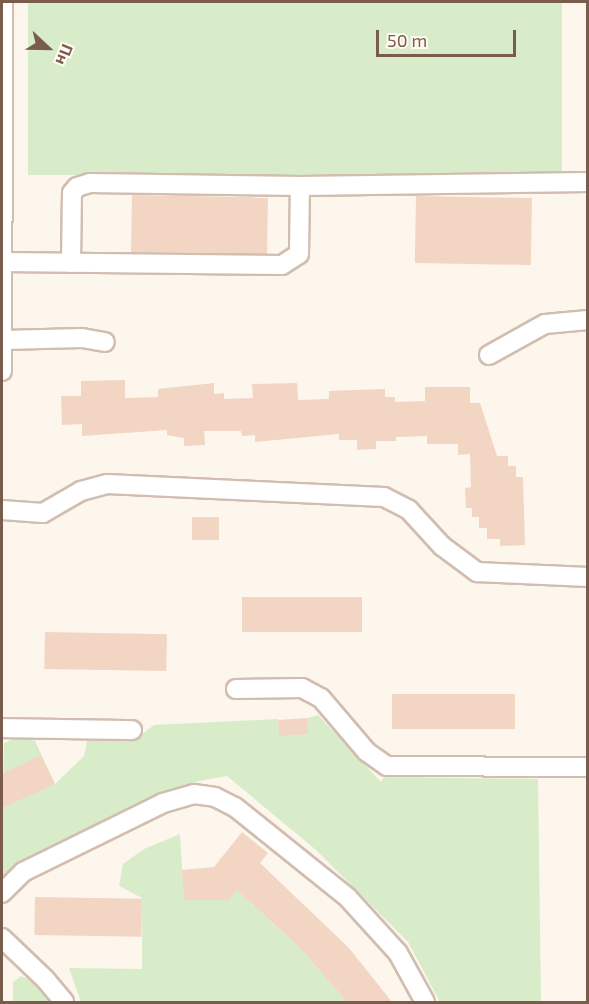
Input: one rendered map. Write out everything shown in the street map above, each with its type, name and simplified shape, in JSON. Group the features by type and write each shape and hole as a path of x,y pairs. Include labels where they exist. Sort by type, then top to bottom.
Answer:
{"street":[{"path":"2,371 4,340 2,290 3,2"},
{"path":"71,263 72,193 77,187 90,183 300,186 588,182"},
{"path":"3,262 282,265 299,254 300,186"},
{"path":"489,355 545,324 588,320"},
{"path":"4,340 82,338 105,342"},
{"path":"2,510 43,513 81,491 106,484 384,497 409,510 441,546 477,572 588,577"},
{"path":"236,689 302,688 321,698 367,752 387,766 588,767"},
{"path":"2,728 132,730"},
{"path":"2,893 23,872 163,803 194,794 215,797 235,807 348,898 398,953 425,1002"},
{"path":"2,938 45,979 64,1002"}],"green space":[{"path":"28,2 562,2 562,175 28,175"},
{"path":"318,715 381,782 384,777 538,779 541,1002 440,1002 408,942 316,850 227,776 199,781 19,864 2,881 4,743 19,737 35,741 55,784 84,756 87,741 133,741 154,725 278,719 279,734 307,734 307,718"},
{"path":"180,834 184,899 228,900 245,881 252,904 299,947 347,1002 81,1002 69,968 142,969 142,898 119,886 123,864 144,849"},
{"path":"21,976 37,983 54,1002 13,1002 13,982"}],"building":[{"path":"132,195 268,197 267,254 131,252"},
{"path":"416,196 532,198 531,265 415,263"},
{"path":"125,380 125,398 158,397 158,389 214,383 214,394 224,393 224,399 253,398 252,384 297,383 298,400 329,399 329,391 385,389 385,397 395,397 395,402 425,401 425,387 470,387 470,403 480,403 497,456 508,456 508,466 516,466 516,477 523,477 525,545 500,546 500,539 487,539 487,528 479,528 479,517 472,517 472,508 466,508 465,488 471,487 470,454 458,455 458,444 427,444 427,436 396,437 396,441 376,441 376,449 357,450 357,440 339,440 339,434 255,442 255,435 242,436 241,431 204,431 205,445 184,446 184,438 167,435 167,430 82,436 82,424 62,425 61,396 81,396 81,381"},
{"path":"192,517 219,517 219,540 192,540"},
{"path":"242,597 362,597 362,632 242,632"},
{"path":"45,632 167,634 166,671 44,669"},
{"path":"392,694 515,694 515,729 392,729"},
{"path":"307,718 308,734 279,736 278,720"},
{"path":"41,755 55,784 2,808 2,774"},
{"path":"242,832 268,853 260,863 349,948 392,1002 347,1002 299,947 237,890 229,900 184,900 182,870 214,867"},
{"path":"35,897 142,899 141,937 34,935"}]}
